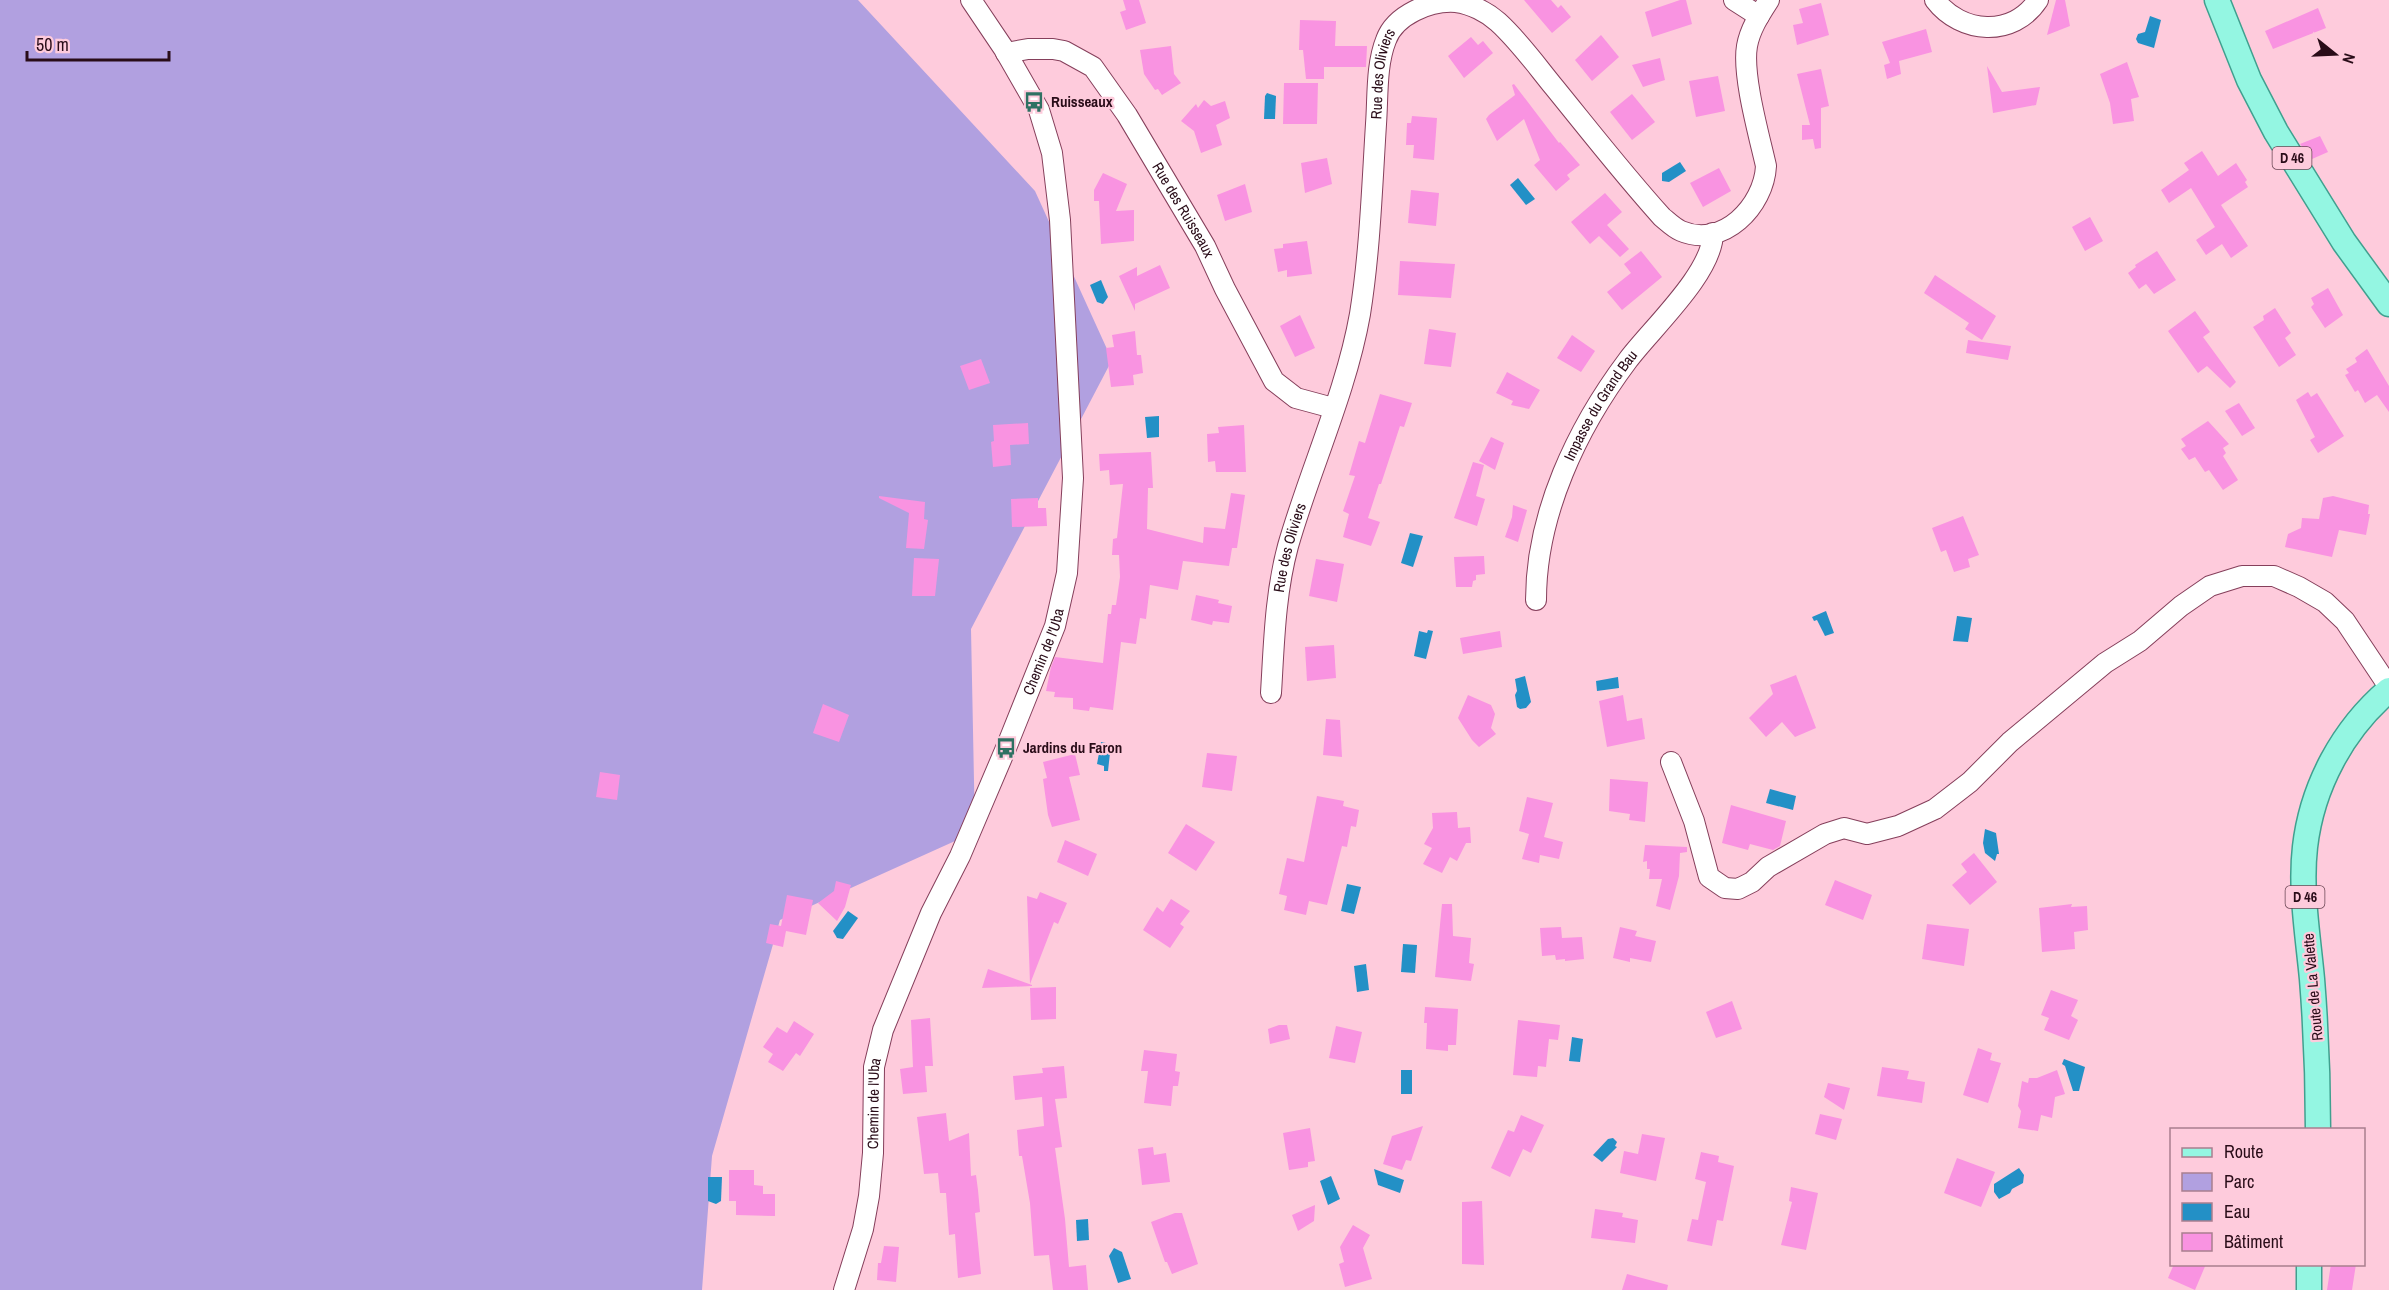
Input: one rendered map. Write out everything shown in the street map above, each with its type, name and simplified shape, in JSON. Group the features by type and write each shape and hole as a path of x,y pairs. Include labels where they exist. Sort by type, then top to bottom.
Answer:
{"main road":[{"name":"D 46","path":"2217,0 2249,80 2276,132 2344,242 2389,304"},
{"name":"Route de La Valette","path":"2318,1128 2318,1060 2305,888 2305,848 2312,811 2337,751 2348,732 2389,688"},
{"path":"2309,1266 2309,1290"}],"street":[{"name":"Chemin de l'Uba","path":"844,1290 869,1196 873,1153 874,1067 880,1037 931,914 960,856 1006,748 1054,626 1067,573 1073,478 1056,183 1051,147 1043,118 1006,53 971,0"},
{"path":"1713,233 1734,224 1751,208 1762,191 1765,180 1766,166 1746,66 1747,45 1764,8 1734,0"},
{"path":"1935,0 1955,19 1981,28 2012,23 2029,11 2038,0"},
{"name":"Rue des Oliviers","path":"1271,693 1276,612 1283,564 1358,325 1383,51 1403,8 1454,2 1478,9 1499,22 1662,217 1682,231 1713,233"},
{"name":"Rue des Ruisseaux","path":"1006,53 1028,49 1053,49 1064,51 1093,67 1127,115 1205,246 1270,375 1281,388 1296,398 1333,408"},
{"name":"Impasse du Grand Bau","path":"1536,600 1540,551 1544,533 1558,487 1574,447 1621,369 1701,268 1711,247 1713,233"},
{"path":"1671,762 1694,821 1709,877 1725,888 1738,889 1752,882 1768,867 1825,834 1844,828 1867,834 1898,826 1935,809 1970,782 2010,742 2105,663 2140,641 2181,606 2210,586 2242,576 2274,576 2325,602 2345,621 2389,688"}],"green space":[{"path":"0,0 858,0 1035,191 1112,360 971,629 975,832 780,920 712,1156 702,1290 0,1290"}],"water":[{"path":"2150,16 2161,20 2154,48 2138,43 2136,39 2138,34 2145,32"},
{"path":"1267,93 1276,96 1275,119 1264,119"},
{"path":"1680,162 1686,171 1669,182 1662,181 1662,173"},
{"path":"1518,178 1535,199 1526,205 1510,185"},
{"path":"1101,280 1108,297 1103,304 1097,302 1090,285"},
{"path":"1159,416 1159,437 1147,438 1145,417"},
{"path":"1410,533 1423,536 1413,567 1401,563"},
{"path":"1826,611 1834,633 1825,636 1817,620 1814,621 1812,617"},
{"path":"1957,616 1972,618 1968,642 1953,641"},
{"path":"1428,630 1433,631 1426,659 1414,656 1419,631 1427,633"},
{"path":"1525,676 1531,702 1526,708 1520,709 1517,707 1515,695 1517,691 1515,679"},
{"path":"1618,677 1619,688 1597,691 1596,681"},
{"path":"1101,742 1111,744 1108,771 1104,771 1104,766 1097,764"},
{"path":"1770,789 1796,796 1793,810 1766,803"},
{"path":"1985,829 1996,833 1999,854 1995,861 1985,853 1983,843"},
{"path":"1347,884 1361,887 1354,914 1341,911"},
{"path":"848,911 858,918 843,939 837,938 833,931"},
{"path":"1403,944 1417,945 1415,973 1401,972"},
{"path":"1366,964 1369,990 1357,992 1354,966"},
{"path":"1572,1037 1583,1039 1580,1062 1569,1061"},
{"path":"2064,1059 2085,1067 2079,1091 2073,1091 2065,1066 2062,1064"},
{"path":"1401,1070 1412,1070 1412,1094 1401,1094"},
{"path":"1613,1138 1617,1142 1615,1146 1617,1147 1602,1162 1593,1155 1608,1139"},
{"path":"2019,1168 2024,1175 2023,1183 1999,1199 1994,1192 1994,1184"},
{"path":"1374,1169 1404,1180 1400,1193 1378,1185"},
{"path":"1331,1176 1340,1199 1328,1205 1320,1181"},
{"path":"708,1177 722,1177 721,1201 716,1204 708,1201"},
{"path":"1088,1219 1089,1240 1077,1241 1076,1220"},
{"path":"1114,1248 1122,1252 1131,1279 1118,1283 1109,1256"}],"building":[{"path":"1123,0 1139,0 1146,23 1126,30 1120,12 1126,10"},
{"path":"1524,0 1551,0 1558,8 1561,5 1571,17 1552,33"},
{"path":"1686,0 1692,24 1652,37 1645,12"},
{"path":"2056,0 2065,0 2070,26 2047,35"},
{"path":"1821,3 1829,35 1797,45 1793,25 1803,23 1799,9"},
{"path":"2318,8 2326,28 2273,49 2265,31"},
{"path":"1300,20 1336,21 1335,46 1367,46 1366,67 1324,67 1324,79 1306,79 1303,50 1299,50"},
{"path":"1926,29 1932,52 1899,61 1901,74 1887,79 1884,65 1890,63 1882,42"},
{"path":"1601,35 1619,57 1592,81 1575,60"},
{"path":"1471,37 1478,45 1483,41 1493,53 1464,78 1448,56"},
{"path":"1171,46 1174,74 1181,83 1162,95 1158,89 1155,90 1144,74 1140,50"},
{"path":"1660,58 1665,80 1643,87 1632,65"},
{"path":"2127,62 2139,97 2131,99 2134,121 2113,124 2110,103 2100,74"},
{"path":"1987,66 2002,92 2040,87 2036,105 1993,113"},
{"path":"1821,69 1829,106 1821,108 1821,148 1815,149 1813,139 1802,140 1802,125 1810,125 1797,74"},
{"path":"1718,76 1725,111 1696,117 1689,81"},
{"path":"1284,83 1318,83 1317,124 1283,124"},
{"path":"1514,84 1559,143 1580,165 1567,175 1570,179 1556,191 1534,165 1540,160 1524,119 1497,141 1486,119 1515,95 1512,85"},
{"path":"1632,94 1655,122 1632,140 1610,112"},
{"path":"1204,100 1211,106 1225,101 1230,118 1216,125 1222,145 1201,153 1194,131 1181,121 1196,104 1198,108"},
{"path":"1412,116 1437,118 1434,160 1413,158 1414,145 1406,145 1407,123 1411,123"},
{"path":"2320,136 2328,152 2312,159 2300,144"},
{"path":"2202,151 2218,176 2236,163 2247,180 2245,182 2248,187 2221,205 2248,246 2231,258 2222,244 2206,255 2196,240 2215,227 2191,188 2169,203 2161,190 2189,170 2184,163"},
{"path":"1327,158 1332,184 1305,193 1301,163"},
{"path":"1719,168 1731,191 1703,207 1690,183"},
{"path":"1103,173 1127,184 1116,211 1134,210 1134,241 1101,244 1099,201 1094,201 1094,190"},
{"path":"1245,184 1252,212 1225,221 1217,195"},
{"path":"1411,190 1439,193 1436,226 1408,223"},
{"path":"1605,193 1622,212 1607,225 1629,249 1620,257 1599,236 1590,244 1571,222"},
{"path":"2090,217 2103,241 2085,251 2072,227"},
{"path":"1307,241 1312,274 1287,277 1287,270 1278,272 1274,249 1283,248 1283,244"},
{"path":"1641,251 1662,277 1622,310 1607,292 1631,273 1624,264"},
{"path":"2157,251 2176,280 2154,294 2146,284 2139,289 2128,273 2136,267 2135,265"},
{"path":"1400,261 1455,264 1451,298 1398,295"},
{"path":"1160,265 1170,288 1135,304 1135,311 1119,276 1137,267 1137,276"},
{"path":"1935,275 1996,316 1982,340 1965,329 1969,323 1924,293"},
{"path":"2328,288 2343,315 2325,328 2311,307 2314,304 2311,298"},
{"path":"2275,308 2291,333 2285,338 2296,355 2279,367 2253,327 2264,320 2263,316"},
{"path":"2195,311 2210,332 2203,337 2236,382 2230,388 2207,366 2198,373 2168,331"},
{"path":"1300,315 1315,348 1295,357 1280,326"},
{"path":"1429,329 1456,333 1451,367 1424,364"},
{"path":"1135,331 1137,355 1141,355 1143,373 1133,375 1134,385 1111,387 1106,348 1114,347 1112,335"},
{"path":"1572,335 1595,351 1581,372 1557,358"},
{"path":"1968,340 2011,346 2008,360 1966,353"},
{"path":"2367,349 2389,386 2389,412 2377,395 2365,403 2358,390 2355,392 2345,375 2349,373 2346,369 2357,362 2355,358"},
{"path":"981,359 990,383 969,390 960,366"},
{"path":"1507,372 1540,390 1529,409 1511,405 1513,401 1496,393"},
{"path":"2308,392 2311,397 2317,393 2344,436 2318,453 2310,440 2315,437 2296,400"},
{"path":"1380,394 1412,403 1404,427 1400,426 1368,518 1380,522 1371,546 1343,537 1349,514 1343,511 1355,476 1349,475 1359,441 1365,443"},
{"path":"2239,403 2255,428 2242,436 2225,411"},
{"path":"2208,421 2229,444 2223,448 2226,453 2223,456 2238,480 2223,490 2209,470 2205,472 2195,457 2189,460 2181,449 2186,446 2181,439"},
{"path":"1028,423 1029,444 1010,445 1011,465 993,467 991,442 994,441 993,425"},
{"path":"1244,425 1246,472 1216,472 1215,461 1208,462 1207,434 1219,433 1218,427"},
{"path":"1491,437 1504,443 1495,470 1479,461"},
{"path":"1151,452 1153,488 1148,488 1147,529 1203,543 1204,527 1225,529 1231,493 1245,495 1237,548 1232,548 1229,566 1183,561 1178,590 1150,585 1146,619 1140,618 1136,644 1121,642 1113,710 1090,707 1089,711 1073,709 1073,698 1054,697 1055,692 1046,691 1051,667 1055,657 1103,663 1108,614 1111,614 1112,605 1116,605 1120,577 1119,555 1112,555 1113,539 1117,538 1123,484 1110,485 1109,470 1100,471 1099,454"},
{"path":"1473,462 1484,465 1476,496 1485,499 1477,526 1454,518"},
{"path":"879,496 925,502 924,519 928,520 924,549 906,548 909,513"},
{"path":"2333,496 2369,505 2368,514 2370,514 2366,535 2339,530 2332,557 2285,547 2288,534 2301,528 2302,518 2319,519 2323,498"},
{"path":"1038,498 1038,508 1046,508 1047,526 1012,527 1011,499"},
{"path":"1513,505 1527,510 1518,542 1505,537 1512,517"},
{"path":"1963,516 1979,555 1968,559 1970,567 1954,572 1946,550 1941,552 1932,528"},
{"path":"1484,556 1485,574 1476,575 1472,587 1456,587 1454,557"},
{"path":"914,558 939,559 935,596 912,596"},
{"path":"1316,559 1344,564 1337,602 1309,596"},
{"path":"1196,595 1219,600 1218,603 1232,606 1229,623 1213,621 1212,625 1191,620"},
{"path":"1500,631 1502,647 1463,654 1460,638"},
{"path":"1334,645 1336,678 1307,681 1305,647"},
{"path":"1796,675 1816,728 1795,737 1782,722 1766,737 1749,718 1773,694 1770,685"},
{"path":"1468,695 1491,705 1495,714 1491,728 1496,734 1479,747 1458,718"},
{"path":"1623,695 1627,721 1642,718 1645,739 1607,747 1599,701"},
{"path":"823,704 849,715 839,742 813,733"},
{"path":"1326,719 1340,720 1342,757 1323,755"},
{"path":"1207,753 1237,756 1232,791 1202,787"},
{"path":"1075,754 1080,775 1069,777 1080,820 1052,827 1043,779 1047,778 1043,762"},
{"path":"600,772 620,775 617,800 596,797"},
{"path":"1610,779 1648,782 1645,822 1629,820 1630,814 1609,811"},
{"path":"1317,796 1344,801 1343,806 1359,810 1356,827 1351,826 1347,847 1342,846 1327,905 1309,901 1306,915 1284,910 1287,896 1279,894 1287,858 1304,862"},
{"path":"1527,797 1553,803 1544,837 1563,842 1559,859 1540,855 1539,863 1522,859 1529,834 1519,831"},
{"path":"1731,805 1786,821 1780,846 1773,850 1750,844 1748,850 1722,843"},
{"path":"1457,812 1458,828 1470,827 1471,843 1466,843 1457,861 1450,857 1442,873 1423,864 1432,848 1424,844 1433,828 1432,813"},
{"path":"1186,824 1215,842 1196,871 1168,853"},
{"path":"1065,840 1097,854 1088,876 1057,862"},
{"path":"1645,845 1687,847 1687,852 1680,853 1679,876 1670,910 1656,906 1662,879 1649,879 1650,869 1647,869 1647,861 1643,862"},
{"path":"1974,853 1997,882 1970,905 1952,885 1967,872 1961,864"},
{"path":"1835,880 1872,895 1863,920 1825,905"},
{"path":"836,881 851,885 845,907 837,921 818,903 834,891"},
{"path":"1040,892 1067,903 1058,924 1054,922 1030,984 1027,896 1037,899"},
{"path":"787,895 813,900 806,935 786,931 783,947 766,943 770,924 781,926"},
{"path":"1171,899 1190,911 1180,924 1184,927 1170,948 1143,930 1157,907 1163,912"},
{"path":"1442,904 1452,904 1453,936 1471,938 1469,963 1474,964 1471,981 1435,977"},
{"path":"2072,904 2071,907 2087,906 2088,930 2074,932 2075,949 2042,952 2039,908"},
{"path":"1927,924 1969,929 1964,966 1922,959"},
{"path":"1561,927 1562,938 1582,937 1584,959 1565,961 1565,959 1556,960 1555,955 1542,956 1540,928"},
{"path":"1620,927 1637,931 1635,936 1656,941 1651,962 1630,958 1630,962 1613,958"},
{"path":"988,969 1032,985 1032,986 982,988"},
{"path":"1056,987 1056,1019 1031,1020 1030,988"},
{"path":"2051,990 2078,1000 2071,1016 2078,1020 2069,1040 2044,1030 2049,1018 2041,1015"},
{"path":"1732,1001 1742,1029 1716,1038 1706,1012"},
{"path":"1425,1007 1458,1009 1456,1045 1448,1045 1448,1051 1426,1049"},
{"path":"930,1018 933,1066 925,1066 927,1092 903,1094 900,1069 913,1067 911,1020"},
{"path":"1518,1020 1560,1025 1558,1040 1549,1039 1546,1067 1538,1066 1537,1077 1513,1075"},
{"path":"794,1021 814,1034 800,1056 796,1053 783,1071 768,1062 773,1054 763,1047 777,1027 787,1033"},
{"path":"1287,1025 1290,1039 1270,1044 1268,1029"},
{"path":"1336,1026 1362,1032 1355,1063 1329,1058"},
{"path":"1978,1048 1992,1053 1990,1060 2001,1063 1988,1103 1963,1095"},
{"path":"1144,1050 1177,1054 1175,1071 1180,1072 1178,1086 1173,1086 1171,1106 1144,1103 1148,1071 1141,1071"},
{"path":"1064,1066 1067,1098 1055,1099 1062,1147 1055,1148 1069,1267 1086,1265 1088,1290 1053,1290 1049,1255 1034,1256 1030,1203 1022,1156 1019,1156 1017,1130 1044,1126 1042,1097 1015,1100 1013,1076 1043,1073 1042,1068"},
{"path":"1882,1067 1909,1071 1907,1079 1925,1082 1922,1103 1877,1096"},
{"path":"2057,1070 2065,1094 2055,1097 2052,1118 2041,1115 2038,1131 2018,1128 2021,1111 2018,1106 2022,1081 2028,1083 2029,1078 2037,1078"},
{"path":"1828,1083 1850,1088 1844,1110 1824,1097"},
{"path":"946,1113 949,1141 969,1133 971,1176 976,1175 980,1212 975,1213 981,1274 958,1278 955,1234 949,1235 946,1193 940,1193 938,1173 924,1174 917,1117"},
{"path":"1820,1114 1842,1119 1836,1140 1815,1134"},
{"path":"1521,1115 1544,1125 1531,1153 1523,1149 1510,1177 1491,1168 1508,1130 1514,1132"},
{"path":"1423,1126 1411,1161 1406,1160 1402,1170 1383,1164 1392,1136"},
{"path":"1310,1128 1315,1161 1308,1162 1308,1167 1289,1170 1283,1133"},
{"path":"1642,1134 1665,1138 1656,1181 1620,1173 1624,1151 1638,1154"},
{"path":"1153,1147 1154,1155 1166,1153 1170,1182 1142,1185 1138,1149"},
{"path":"1701,1152 1719,1156 1718,1162 1734,1166 1723,1221 1717,1220 1712,1246 1687,1241 1692,1219 1698,1220 1706,1182 1695,1179"},
{"path":"1957,1158 1995,1172 1981,1207 1944,1193"},
{"path":"729,1170 754,1170 754,1185 763,1186 763,1194 775,1194 775,1216 736,1215 736,1201 729,1201"},
{"path":"1791,1187 1818,1193 1806,1250 1781,1245 1792,1202 1789,1201"},
{"path":"1482,1201 1484,1265 1462,1264 1462,1202"},
{"path":"1315,1205 1314,1221 1298,1231 1292,1215"},
{"path":"1595,1209 1623,1213 1622,1217 1638,1220 1635,1243 1591,1238"},
{"path":"1175,1213 1182,1213 1198,1264 1172,1274 1165,1262 1151,1222"},
{"path":"1353,1225 1370,1235 1363,1248 1372,1279 1345,1287 1339,1264 1344,1262 1340,1247"},
{"path":"884,1246 899,1247 896,1282 877,1280 878,1263 881,1263"},
{"path":"2173,1266 2205,1266 2195,1290 2168,1278"},
{"path":"2331,1266 2356,1266 2352,1290 2327,1290"},
{"path":"1627,1274 1668,1285 1667,1290 1622,1290"}],"place":[{"name":"Ruisseaux","path":"1034,102"},
{"name":"Jardins du Faron","path":"1006,748"}]}
